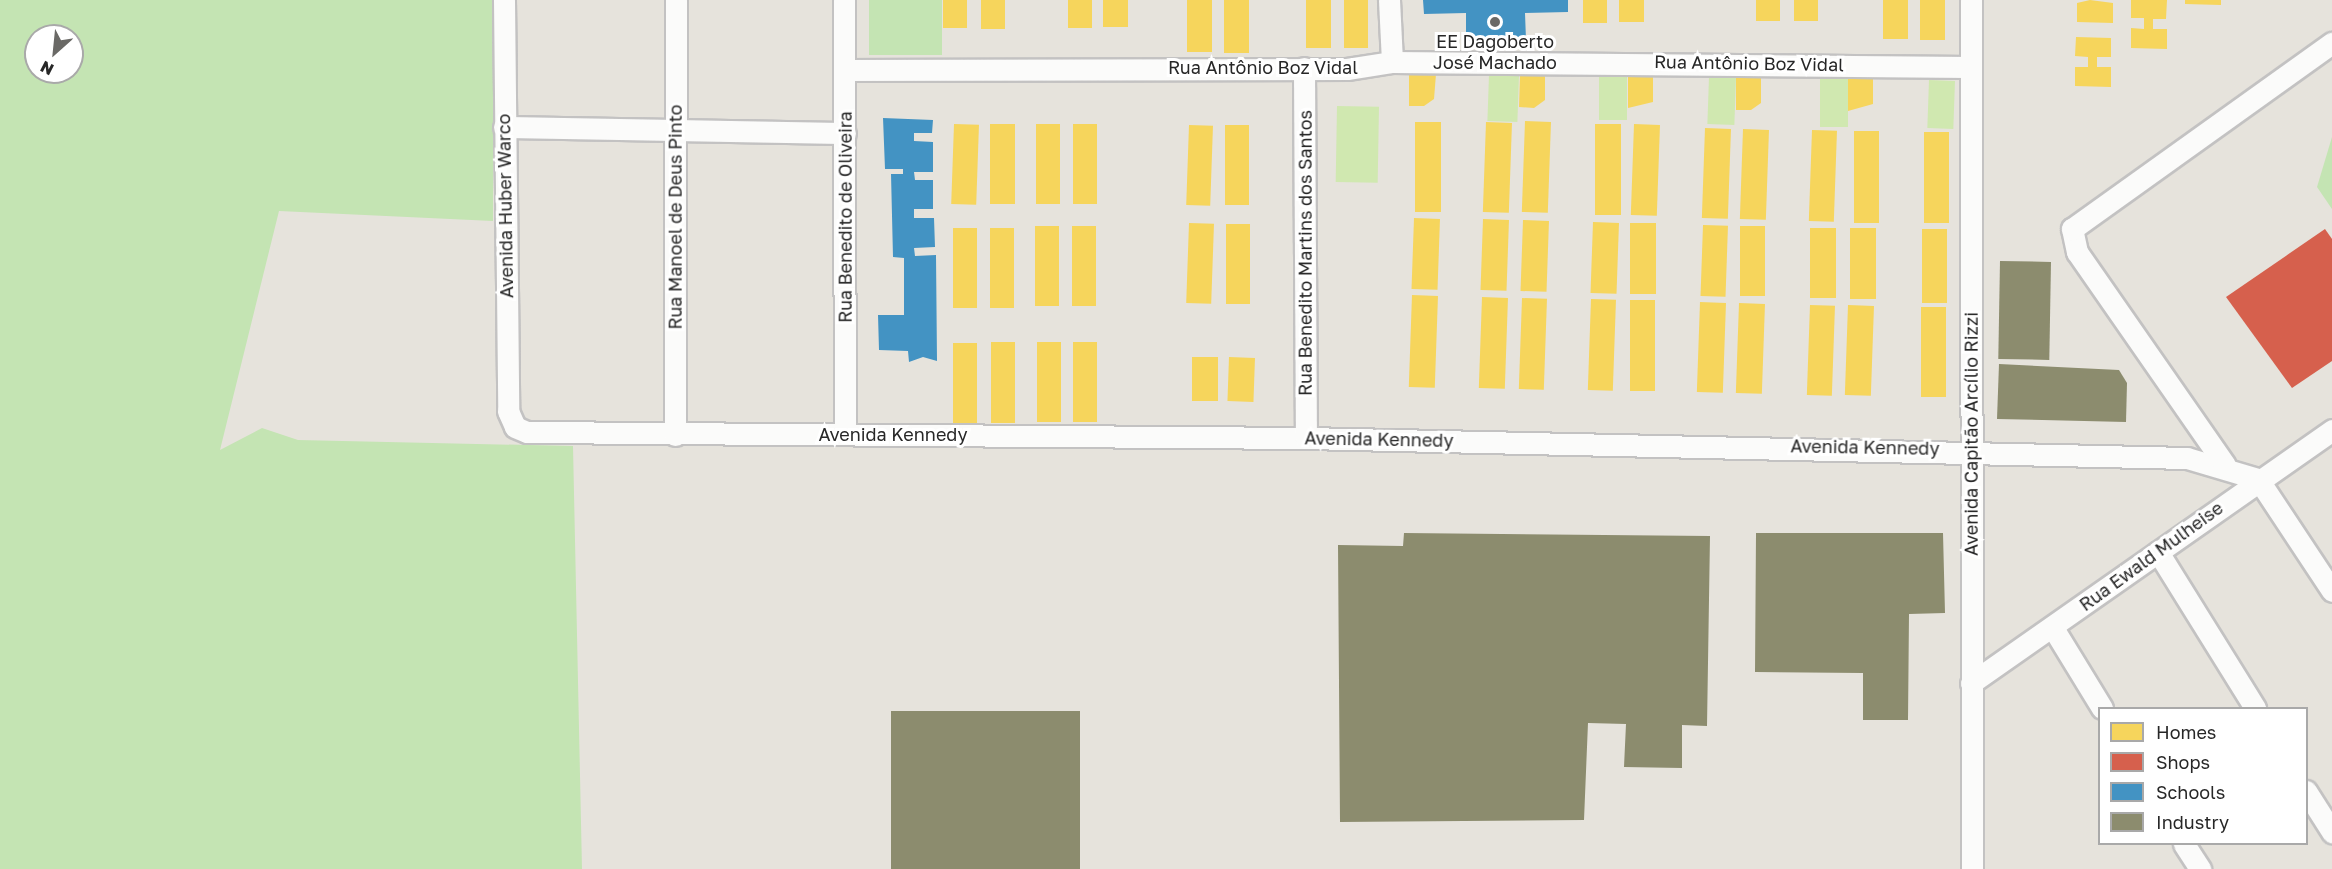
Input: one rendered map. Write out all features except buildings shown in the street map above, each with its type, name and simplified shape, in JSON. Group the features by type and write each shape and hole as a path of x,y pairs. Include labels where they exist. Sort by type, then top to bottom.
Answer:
{"street":[{"name":"Avenida Huber Warco","path":"504,0 508,411"},
{"name":"Rua Manoel de Deus Pinto","path":"675,435 676,0"},
{"name":"Rua Benedito de Oliveira","path":"844,0 845,434"},
{"path":"1389,0 1392,62"},
{"name":"Avenida Capitão Arcílio Rizzi","path":"1971,0 1972,869"},
{"path":"2225,465 2077,252 2072,229 2332,43"},
{"name":"Rua Antônio Boz Vidal","path":"844,70 1304,68 1392,62 1970,67"},
{"name":"Rua Benedito Martins dos Santos","path":"1304,68 1306,438"},
{"path":"504,127 845,133"},
{"name":"Avenida Kennedy","path":"508,411 515,427 527,432 675,435 845,434 1306,438 1971,450 2176,457 2225,465 2258,478"},
{"name":"Rua Ewald Mulheise","path":"1971,683 2053,628 2258,478 2332,430"},
{"path":"2258,478 2332,591"},
{"path":"2158,552 2254,707"},
{"path":"2053,628 2101,707"},
{"path":"2308,793 2332,832"},
{"path":"2185,845 2200,869"}],"green space":[{"path":"0,0 494,0 493,221 279,211 220,450 262,428 298,440 573,446 582,869 0,869"},
{"path":"869,0 942,0 942,55 869,55"},
{"path":"1489,75 1519,76 1517,122 1487,121"},
{"path":"1599,76 1627,76 1627,120 1599,120"},
{"path":"1709,77 1736,78 1734,125 1707,124"},
{"path":"1820,79 1848,79 1848,127 1820,127"},
{"path":"1929,80 1955,81 1953,129 1927,128"},
{"path":"1337,106 1379,107 1378,183 1336,182"},
{"path":"2332,137 2332,209 2317,187"}],"place":[{"name":"EE Dagoberto José Machado","path":"1495,22"}]}
